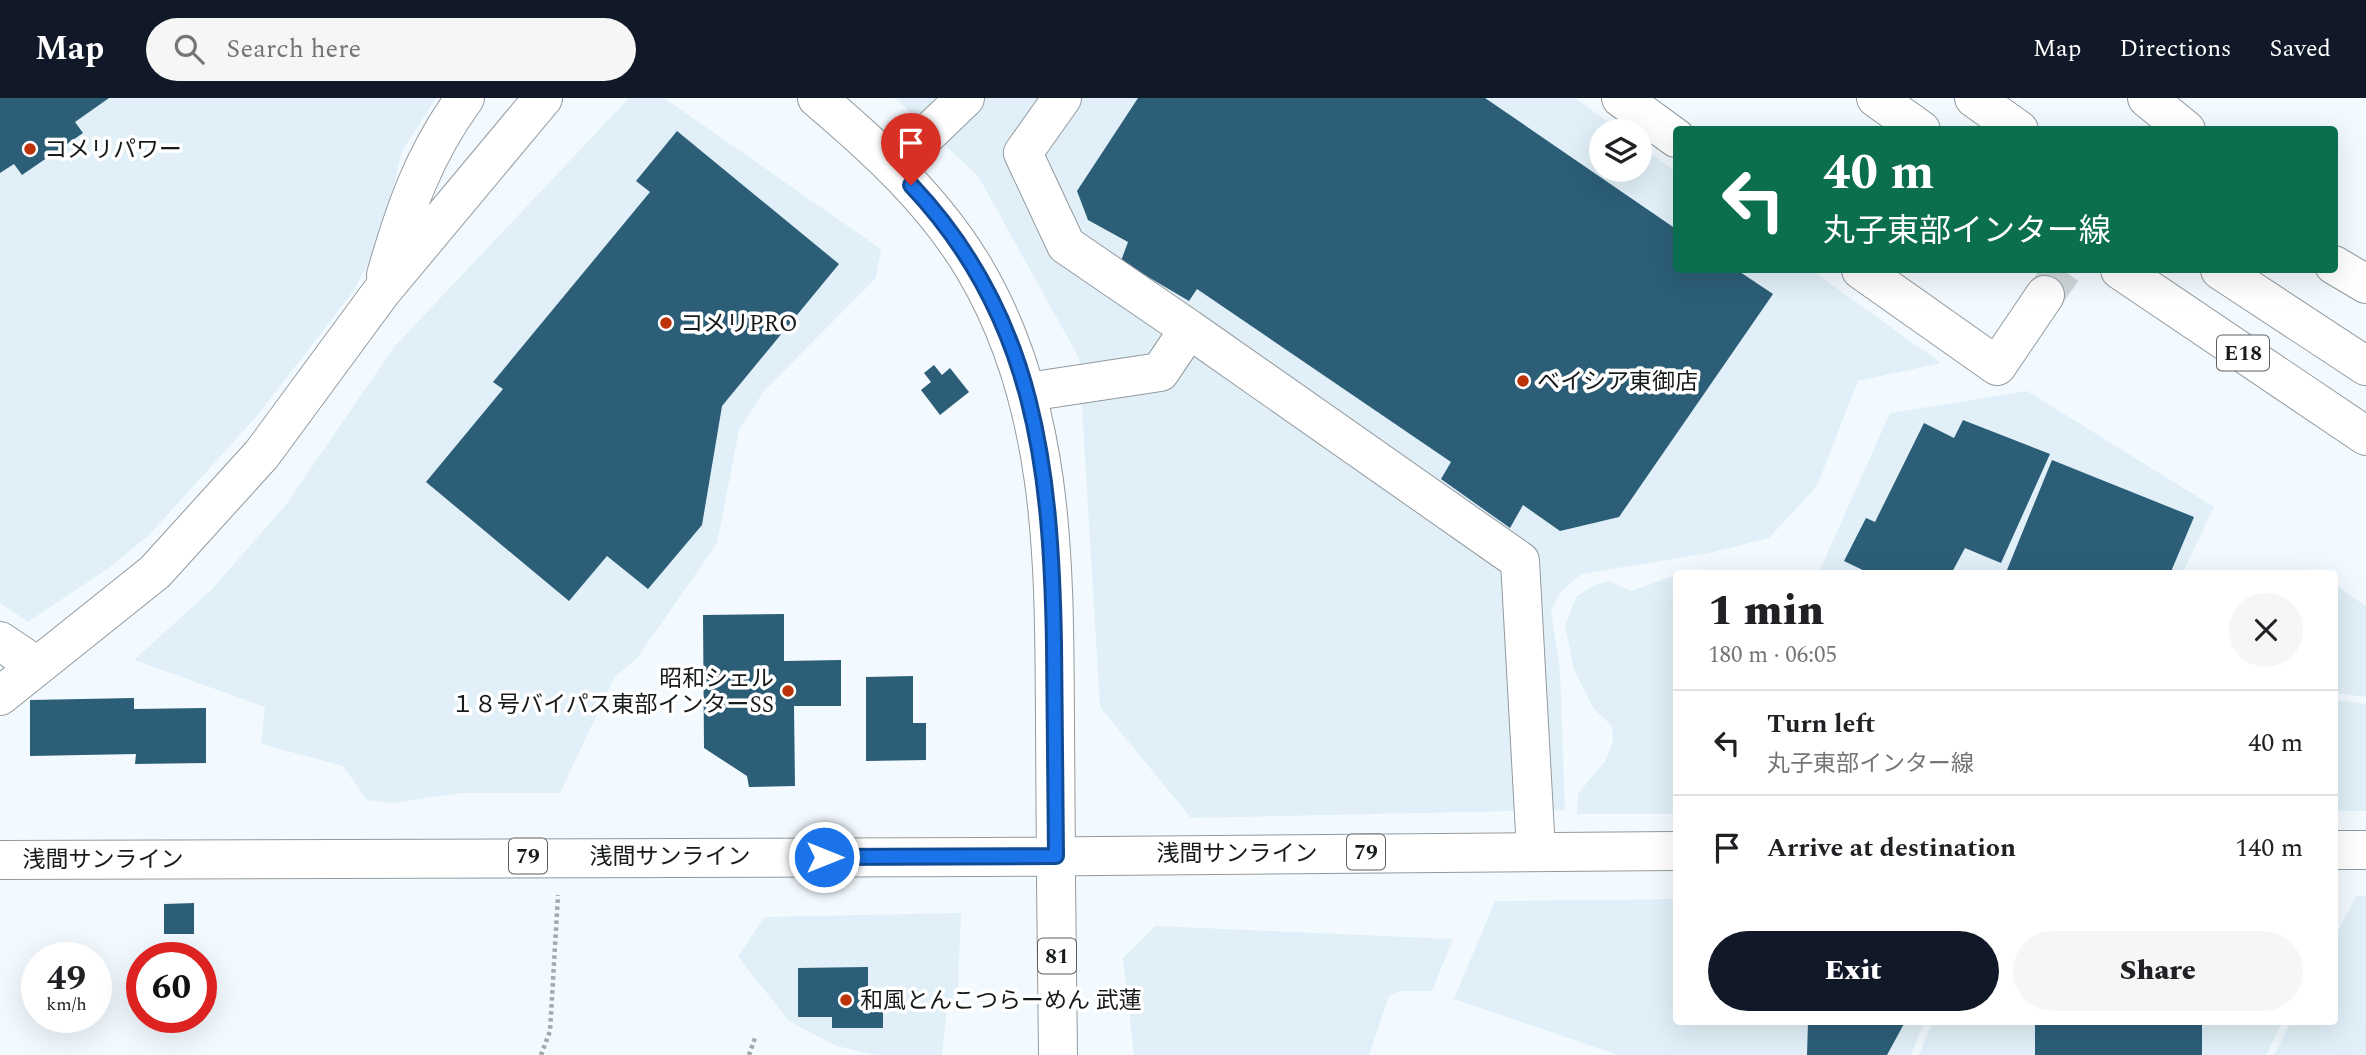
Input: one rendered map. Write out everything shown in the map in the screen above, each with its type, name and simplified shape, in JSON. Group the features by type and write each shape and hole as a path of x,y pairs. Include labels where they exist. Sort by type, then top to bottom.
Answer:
{"main road":[{"path":"382,291 408,201 429,155 466,98"},
{"path":"0,696 155,572 262,454 382,291 543,98"},
{"name":"81","path":"817,98 893,167 928,204 975,270 998,315 1028,392 1044,470 1052,568 1058,1055"},
{"path":"893,167 965,98"},
{"path":"1062,98 1023,153 1066,245 1521,561 1536,851"},
{"path":"1621,98 1673,136"},
{"path":"1876,98 1915,126"},
{"path":"1975,98 2014,126"},
{"path":"2338,267 2366,284"},
{"path":"1865,273 1997,366 2045,295"},
{"name":"E18","path":"2124,273 2366,436"},
{"name":"E18","path":"2225,273 2366,366"},
{"path":"1028,392 1160,372 1189,329"},
{"path":"0,641 37,666"},
{"path":"2338,850 2366,850"},
{"name":"浅間サンライン","path":"0,860 1673,851"}],"path":[{"path":"541,1055 550,1031 557,936 558,856"},
{"path":"749,1055 755,1038"}],"shaded area":[{"path":"0,98 436,98 402,151 380,243 352,293 257,416 149,535 106,570 28,622 0,603"},
{"path":"629,98 664,98 881,249 876,278 764,391 739,430 717,543 638,657 614,678 560,793 461,793 392,803 367,800 343,766 261,744 265,707 134,660 212,589 285,506 394,347"},
{"path":"895,98 1575,98 1604,119 1589,119 1589,182 1652,182 1652,154 1673,170 1673,273 1815,273 1941,363 1858,381 1817,486 1769,538 1714,552 1581,574 1561,592 1551,610 1560,670 1565,810 1191,818 1100,707 1079,358 978,176"},
{"path":"2027,391 2214,507 2184,570 1820,570 1890,413"},
{"path":"1673,576 1673,814 1577,814 1578,794 1605,761 1613,741 1612,726 1594,709 1574,670 1565,625 1576,597 1596,584 1609,581 1631,591"},
{"path":"2338,587 2366,606 2366,697 2338,693"},
{"path":"2338,700 2366,704 2366,811 2338,811"},
{"path":"2356,896 2366,896 2366,1055 2274,1055 2289,1025 2338,1025 2338,931"},
{"path":"1673,899 1673,1025 1923,1025 1911,1055 1618,1055 1454,999 1495,901"},
{"path":"961,913 958,989 947,1009 942,1055 877,1055 836,1046 789,1021 738,957 764,917"},
{"path":"1155,926 1453,939 1432,991 1399,991 1389,996 1369,1055 1134,1055 1123,958"},
{"path":"1931,1025 2281,1025 2266,1055 1919,1055"}],"building":[{"name":"コメリパワー","path":"0,98 109,98 75,122 83,133 22,175 14,164 0,173"},
{"name":"ベイシア東御店","path":"1138,98 1485,98 1589,169 1589,182 1607,182 1673,227 1673,273 1742,273 1773,294 1619,517 1560,531 1523,505 1510,528 1441,479 1451,462 1197,289 1189,301 1121,261 1128,242 1088,220 1077,191"},
{"name":"コメリPRO","path":"677,131 839,264 722,406 702,525 648,589 607,556 569,601 426,482 503,389 493,382 650,192 636,181"},
{"path":"934,365 942,375 950,368 969,392 940,415 921,390 931,382 924,373"},
{"path":"1963,420 2050,454 2001,563 1965,548 1953,570 1863,570 1844,561 1866,518 1875,522 1924,423 1954,438"},
{"path":"2052,460 2194,517 2172,570 2007,570"},
{"path":"784,614 784,661 841,660 841,706 794,706 795,786 749,787 747,776 704,748 703,615"},
{"path":"913,676 913,723 926,723 926,760 866,761 866,677"},
{"path":"134,698 134,709 206,708 206,763 135,764 136,754 30,756 30,700"},
{"path":"194,903 194,934 164,934 164,904"},
{"path":"868,967 868,996 883,996 883,1028 832,1028 832,1017 798,1017 798,968"},
{"path":"1808,1025 1903,1025 1887,1055 1807,1055"},
{"path":"2035,1025 2202,1025 2202,1055 2035,1055"}],"tunnel":[{"path":"2045,295 2061,273"}],"place":[{"name":"コメリパワー","path":"30,149"},
{"name":"コメリPRO","path":"666,323"},
{"name":"ベイシア東御店","path":"1523,381"},
{"name":"昭和シェル １８号バイパス東部インターSS","path":"788,691"},
{"name":"和風とんこつらーめん 武蓮","path":"846,1000"}],"route":[{"path":"824,857 1056,856 1052,568 1048,502 1037,429 1016,357 975,270 954,236 911,185"}]}
